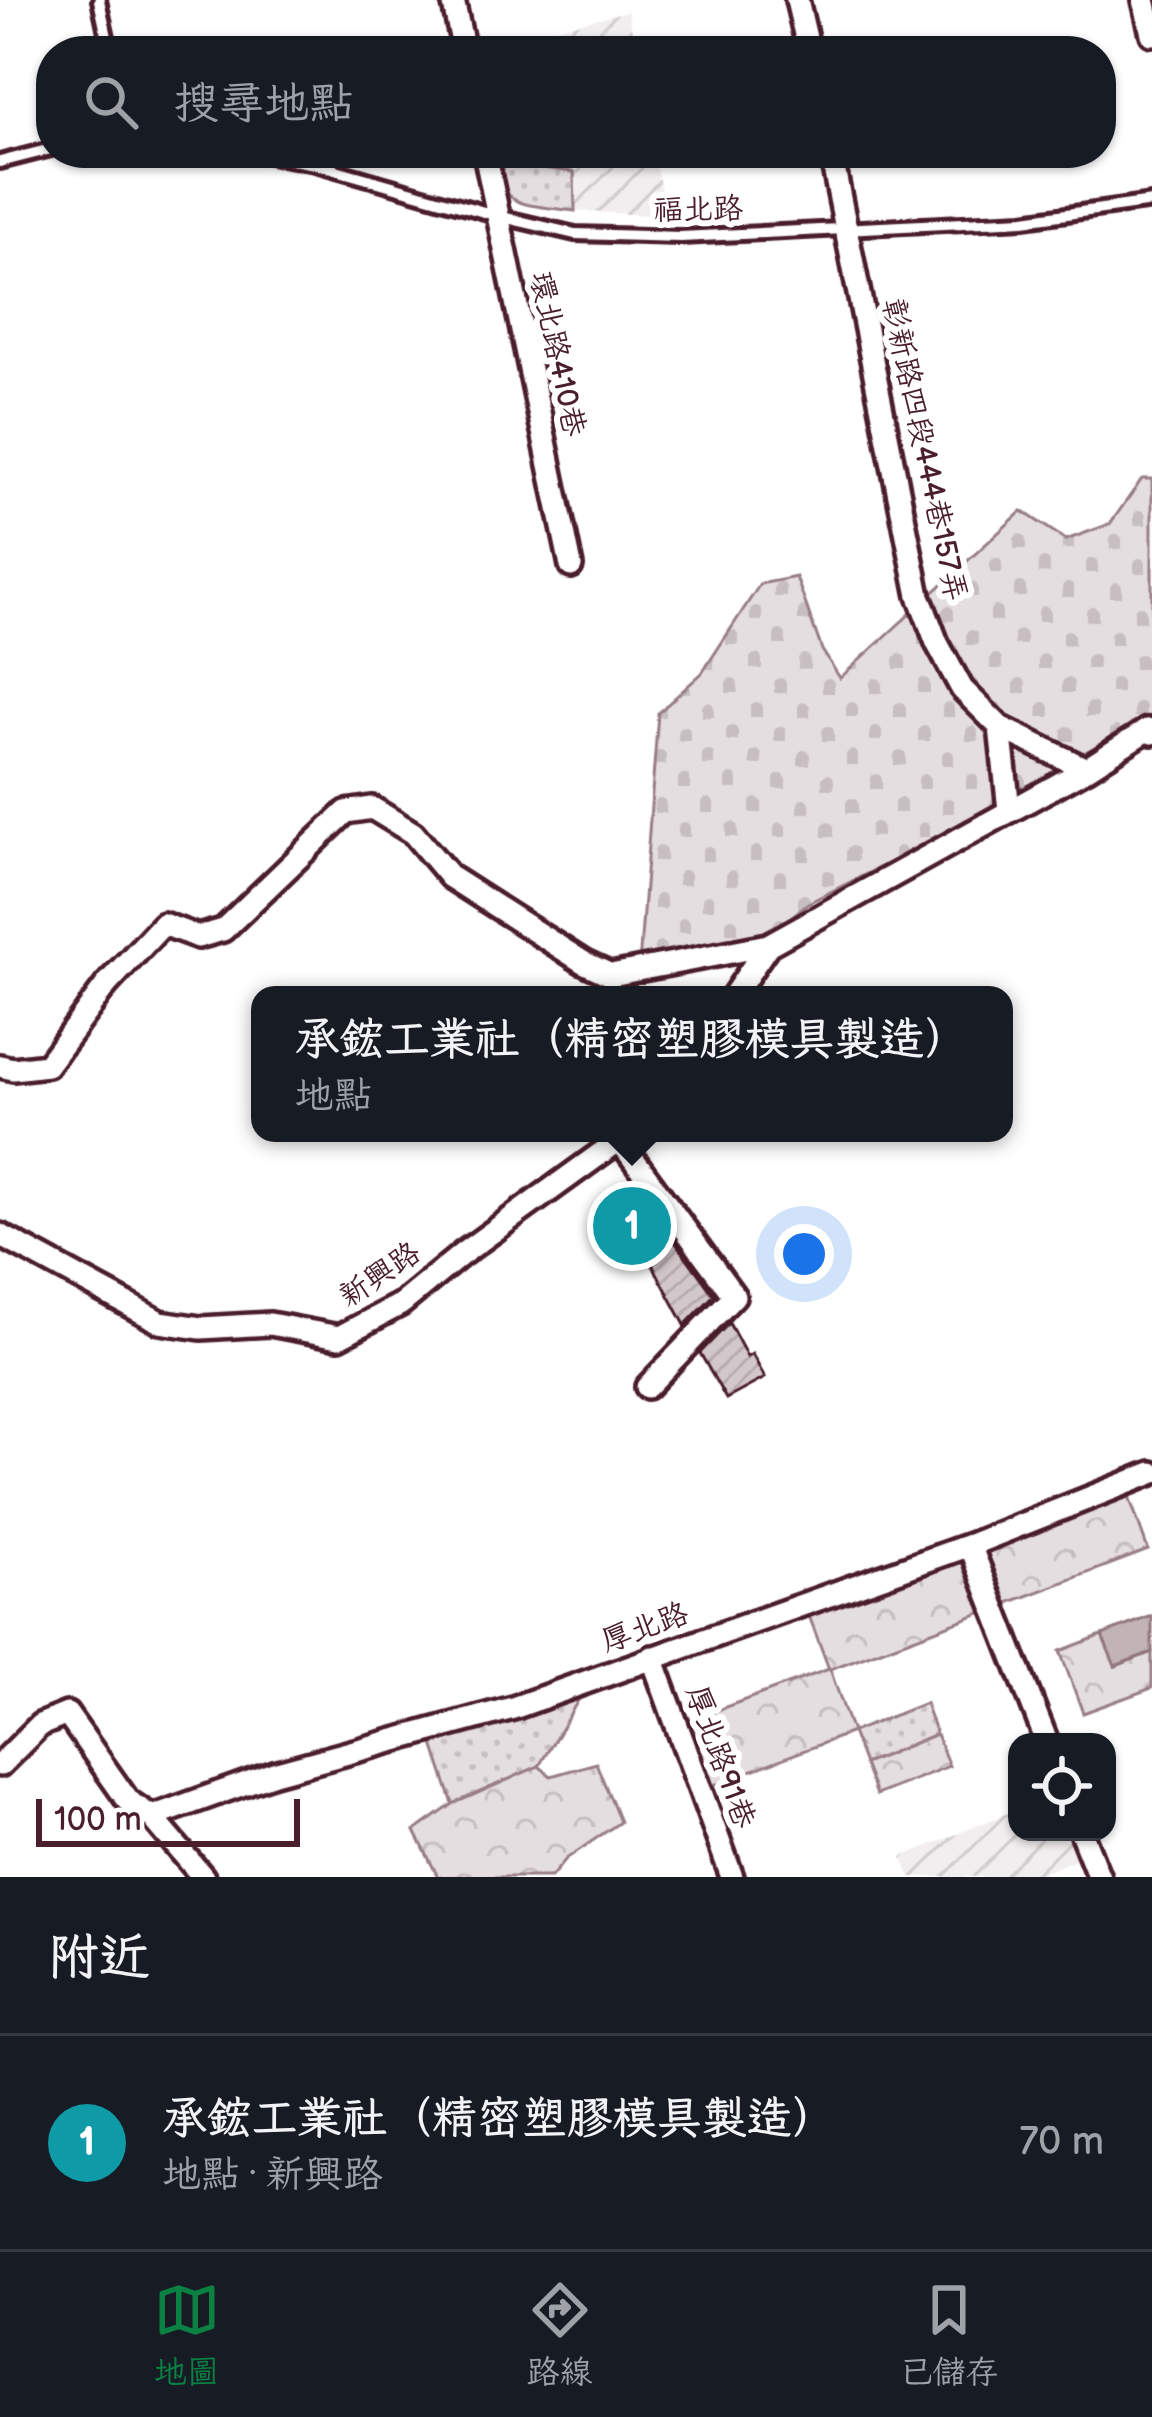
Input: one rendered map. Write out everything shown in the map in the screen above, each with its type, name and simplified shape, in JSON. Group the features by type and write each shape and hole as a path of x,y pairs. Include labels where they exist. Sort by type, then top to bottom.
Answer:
{"street":[{"path":"453,0 461,36"},
{"path":"797,0 805,36"},
{"path":"1144,0 1152,34"},
{"name":"環北路410巷","path":"488,168 571,566"},
{"name":"彰新路四段444巷157弄","path":"834,168 919,596 937,644 962,689 1000,727"},
{"path":"1000,727 1086,769"},
{"path":"1000,727 1009,810"},
{"path":"0,1066 47,1065 107,984 163,924 198,937 223,930 346,812 372,808 412,833 449,877 583,962 611,974 768,945 1086,769 1147,730 1152,733"},
{"path":"740,986 768,945"},
{"name":"新興路","path":"0,1235 160,1322 201,1328 270,1324 339,1337 401,1304 618,1142"},
{"path":"628,1142 734,1297 647,1387"},
{"name":"厚北路","path":"152,1817 274,1774 513,1708 970,1545 1152,1473"},
{"path":"970,1545 1043,1733"},
{"name":"厚北路91巷","path":"652,1657 733,1877"},
{"path":"0,1765 40,1725 68,1714 128,1801 152,1817 203,1877"},
{"path":"1085,1841 1099,1877"}],"lane":[{"path":"99,0 107,36"},
{"path":"0,162 36,153"},
{"name":"福北路","path":"329,168 575,234 681,236 1024,220 1152,202"}],"shaded area":[{"path":"628,11 633,36 522,36"},
{"path":"541,168 657,168 666,216 575,211 574,172"},
{"path":"1152,1616 1152,1652 1115,1666 1102,1635"},
{"path":"1008,1813 1008,1841 1075,1841 1081,1857 1033,1877 911,1877 902,1857"}],"green space":[{"path":"494,168 574,172 575,211 518,201"},
{"path":"1142,479 1152,479 1152,716 1080,755 1017,799 808,903 755,947 639,965 658,713 702,673 760,584 796,577 822,650 840,678 1022,511 1066,540 1110,524"},
{"path":"1125,1485 1148,1550 998,1607 977,1546"},
{"path":"957,1552 965,1558 986,1611 830,1669 852,1732 706,1788 682,1723 829,1669 805,1605"},
{"path":"1102,1635 1116,1666 1152,1652 1152,1688 1083,1713 1060,1651"},
{"path":"592,1677 539,1766 453,1804 431,1738"},
{"path":"925,1703 936,1734 864,1764 852,1732"},
{"path":"936,1734 949,1766 876,1795 864,1764"},
{"path":"596,1763 620,1822 566,1859 551,1877 438,1877 415,1831 453,1804 539,1766 551,1776"}],"building":[{"path":"638,1191 714,1295 685,1325 643,1247 622,1264 593,1230"},
{"path":"729,1323 765,1378 726,1399 700,1353"}],"place":[{"name":"承鋐工業社（精密塑膠模具製造）","path":"632,1226"}]}
